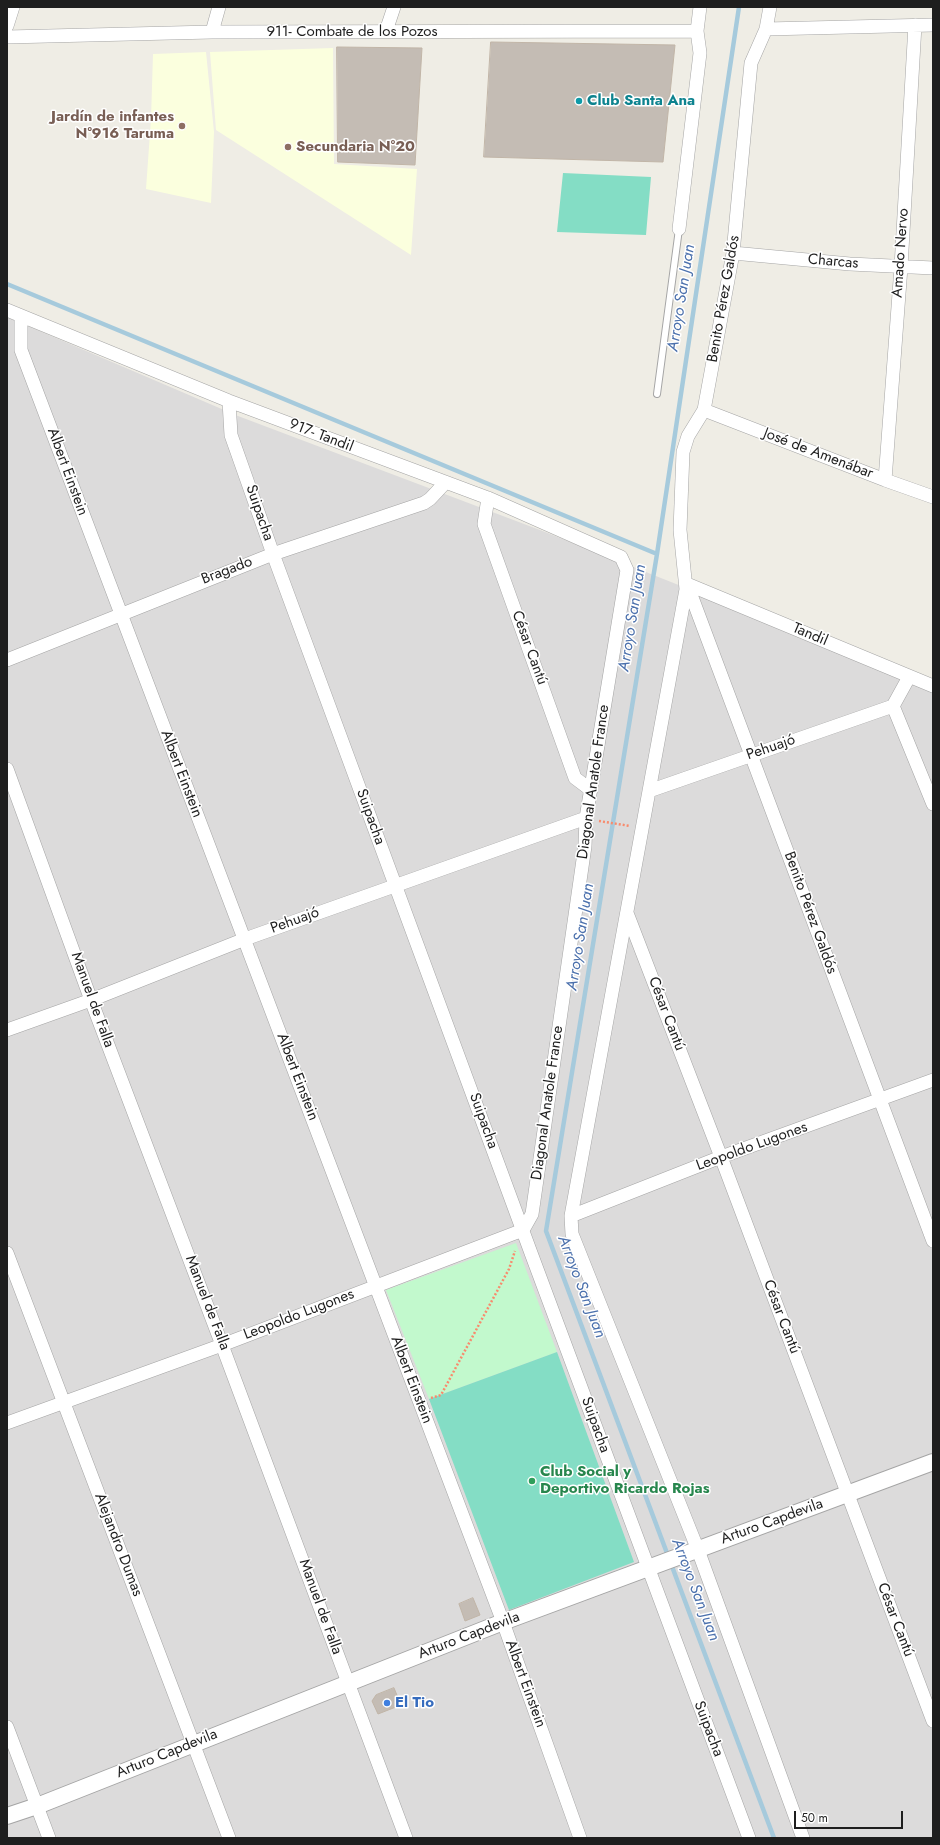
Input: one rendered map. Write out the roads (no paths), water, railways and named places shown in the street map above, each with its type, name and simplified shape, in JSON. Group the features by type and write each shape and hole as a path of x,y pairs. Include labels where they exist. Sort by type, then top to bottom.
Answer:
{"street":[{"path":"7,26 13,7"},
{"path":"212,32 220,7"},
{"path":"386,31 394,7"},
{"path":"679,229 700,53 697,32 700,7"},
{"name":"Benito Pérez Galdós","path":"770,7 766,29 751,63 733,253 704,410 688,436 683,452 680,530 686,586 933,1241"},
{"name":"Amado Nervo","path":"885,480 901,267 915,25"},
{"path":"766,29 933,25"},
{"name":"911- Combate de los Pozos","path":"7,37 212,32 697,32"},
{"name":"Charcas","path":"733,253 850,264 933,268"},
{"name":"917- Tandil","path":"7,310 229,401 488,498 621,557 627,570"},
{"name":"Albert Einstein","path":"21,316 21,350 503,1622 580,1838"},
{"name":"Suipacha","path":"229,401 231,435 273,554 523,1230 652,1566 749,1838"},
{"name":"José de Amenábar","path":"704,410 933,497"},
{"name":"Bragado","path":"7,660 120,613 273,554 424,503 430,499 445,483"},
{"name":"César Cantú","path":"488,498 484,524 575,778 591,790"},
{"name":"Diagonal Anatole France","path":"523,1230 532,1214 585,846 586,818 627,570"},
{"path":"686,586 571,1216 572,1234 692,1552 803,1838"},
{"name":"Tandil","path":"686,586 933,686"},
{"path":"909,676 893,706 933,804"},
{"name":"Pehuajó","path":"649,791 893,706"},
{"name":"Manuel de Falla","path":"7,769 91,1000 222,1345 406,1838"},
{"name":"Pehuajó","path":"7,1030 91,1000 245,939 586,818"},
{"name":"César Cantú","path":"627,913 721,1157 933,1721"},
{"name":"Leopoldo Lugones","path":"571,1216 721,1157 933,1080"},
{"name":"Leopoldo Lugones","path":"7,1423 222,1345 375,1285 523,1230"},
{"name":"Alejandro Dumas","path":"7,1253 65,1402 229,1838"},
{"name":"Arturo Capdevila","path":"7,1816 37,1806 192,1743 503,1622 933,1462"},
{"path":"7,1728 49,1838"}],"lane":[{"path":"657,394 679,229"}],"waterway":[{"name":"Arroyo San Juan","path":"739,7 657,554 546,1231 774,1838"},
{"path":"7,284 657,554"}],"place":[{"name":"Club Santa Ana","path":"579,101"},
{"name":"Jardín de infantes Nº916 Taruma","path":"182,126"},
{"name":"Secundaria N°20","path":"288,147"},
{"name":"Club Social y Deportivo Ricardo Rojas","path":"532,1481"},
{"name":"El Tio","path":"387,1703"}]}
